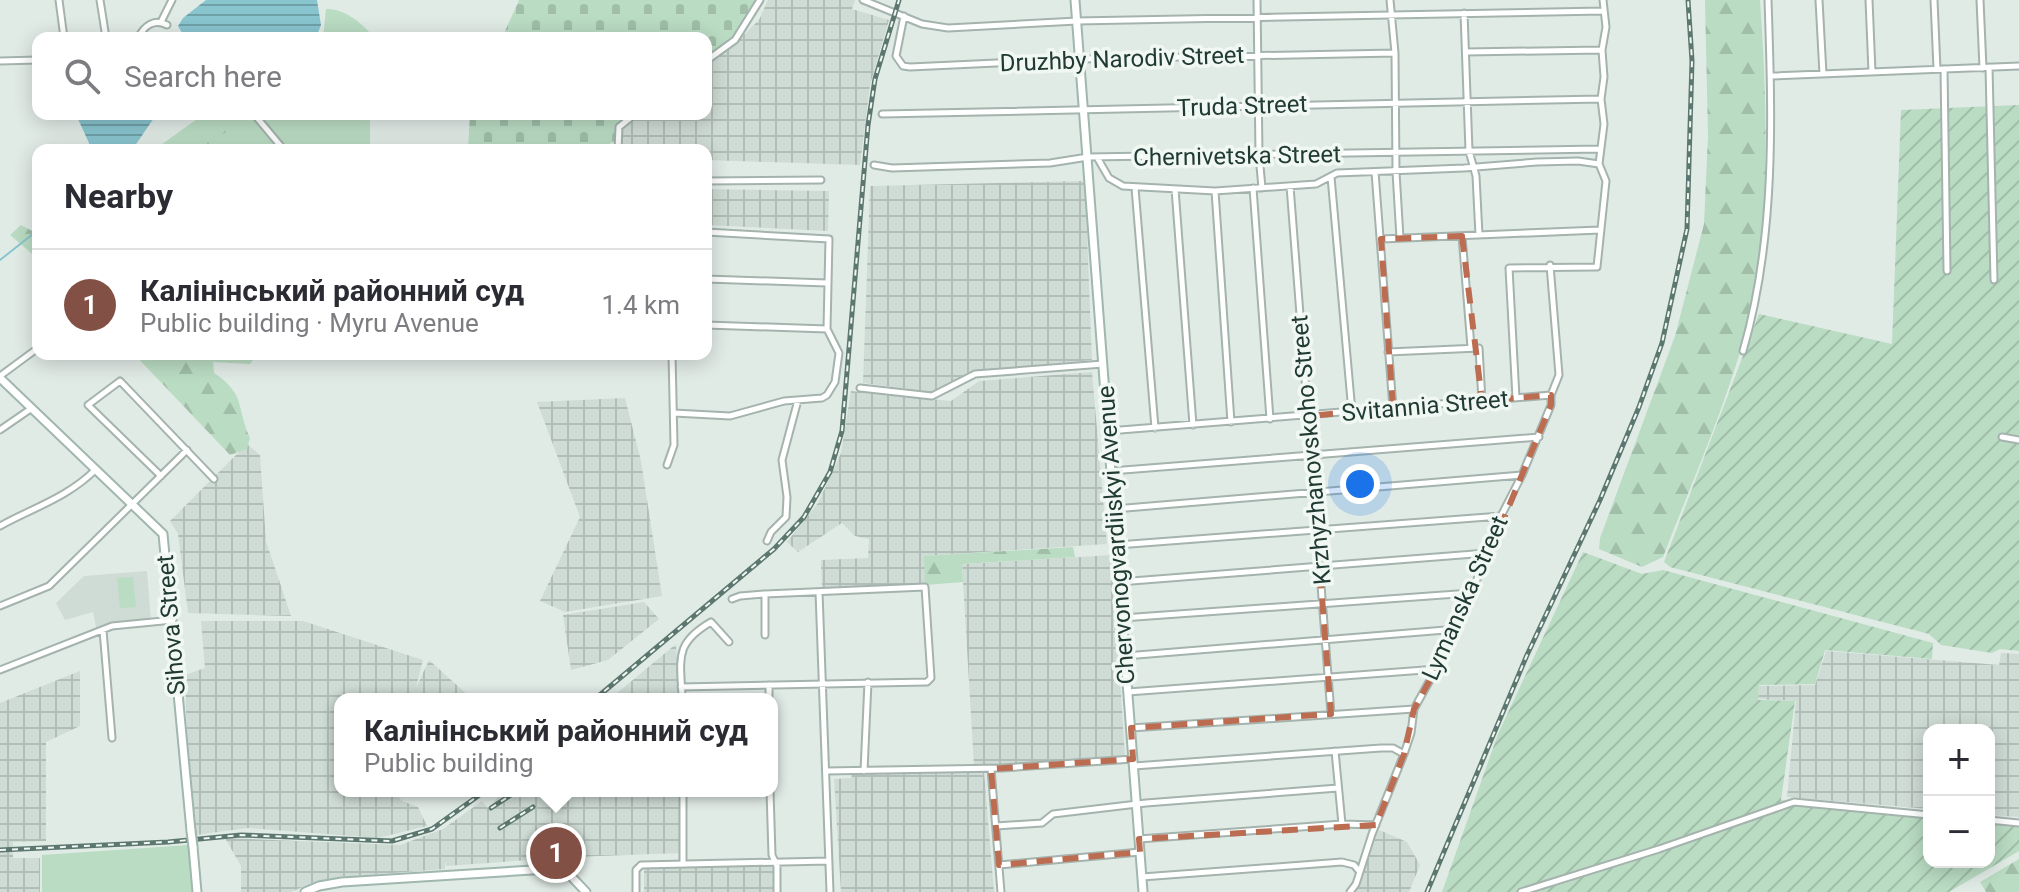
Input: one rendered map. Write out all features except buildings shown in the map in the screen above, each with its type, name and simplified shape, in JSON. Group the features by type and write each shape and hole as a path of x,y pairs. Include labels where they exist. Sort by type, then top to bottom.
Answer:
{"main road":[{"name":"Chervonogvardiiskyi Avenue","path":"1075,0 1143,892"},
{"name":"Sihova Street","path":"0,377 163,534 197,892"},
{"path":"305,892 342,882 548,869 567,872 586,892"}],"street":[{"path":"59,0 63,32"},
{"path":"100,0 105,32"},
{"path":"142,32 145,27 164,23 172,0"},
{"path":"712,57 735,40 760,0"},
{"path":"863,0 922,24 948,28 1077,21 1603,11"},
{"path":"885,8 892,0"},
{"path":"1257,0 1262,188"},
{"path":"1390,0 1395,53 1400,238"},
{"path":"1516,398 1508,271 1513,266 1597,267 1606,181 1599,164 1604,124 1601,99 1606,27 1603,0"},
{"path":"1743,351 1753,315 1765,246 1770,166 1768,0"},
{"path":"1819,0 1823,74"},
{"path":"1869,0 1872,72"},
{"path":"1934,0 1940,69 1947,271"},
{"path":"1980,0 1986,68 1994,280"},
{"path":"1464,13 1469,151 1476,176 1479,235"},
{"name":"Druzhby Narodiv Street","path":"904,16 896,56 903,66 1395,53"},
{"path":"1466,52 1602,50"},
{"path":"0,61 32,60"},
{"path":"1771,76 2019,66"},
{"name":"Truda Street","path":"882,114 1601,99"},
{"path":"259,120 279,144"},
{"path":"618,144 619,127 628,120"},
{"name":"Chernivetska Street","path":"874,165 892,168 1024,165 1088,157 1600,149"},
{"path":"1097,158 1115,183 1135,188 1215,191 1323,182 1337,173 1473,168 1537,162 1599,164"},
{"path":"1375,172 1393,408"},
{"path":"1331,176 1352,412"},
{"path":"712,181 821,180"},
{"name":"Krzhyzhanovskoho Street","path":"1290,186 1331,714"},
{"path":"1135,188 1155,428"},
{"path":"1253,188 1270,419"},
{"path":"1175,189 1193,425"},
{"path":"1215,191 1231,422"},
{"path":"1381,239 1600,230"},
{"path":"674,413 734,416 798,399 827,395 835,382 839,353 827,329 828,239 712,232"},
{"path":"1462,236 1471,347"},
{"path":"1550,265 1559,375 1551,395"},
{"path":"712,279 827,283"},
{"path":"712,325 827,329"},
{"path":"1388,352 1476,347 1480,350 1482,401"},
{"path":"0,377 32,353"},
{"path":"667,465 674,445 672,360"},
{"path":"860,388 932,396 975,374 1103,364"},
{"path":"161,476 88,405 120,381 214,479"},
{"name":"Svitannia Street","path":"1108,431 1551,395"},
{"name":"Lymanska Street","path":"1350,892 1356,884 1404,754 1414,709 1458,629 1501,516 1539,437 1551,405 1551,395"},
{"path":"767,541 771,532 786,517 782,460 798,399"},
{"path":"0,430 32,408"},
{"path":"1111,471 1539,437"},
{"path":"2002,437 2019,440"},
{"path":"0,606 49,586 187,450"},
{"path":"0,526 62,496 83,483 97,468"},
{"path":"1114,509 1522,475"},
{"path":"1117,545 1501,516"},
{"path":"1119,582 1487,553"},
{"path":"681,687 927,682 931,678 926,588 765,594 732,599"},
{"path":"819,592 830,892"},
{"path":"1122,618 1471,593"},
{"path":"765,594 765,635"},
{"path":"0,670 103,630 173,620"},
{"path":"682,693 680,653 684,644 711,622 729,642"},
{"path":"1125,656 1458,629"},
{"path":"103,630 112,738"},
{"path":"1128,692 1438,669"},
{"path":"864,771 868,682"},
{"path":"769,685 769,693"},
{"path":"1131,728 1414,709"},
{"path":"826,771 991,769 1393,748 1404,754"},
{"path":"1335,751 1342,824"},
{"path":"991,769 1001,892"},
{"path":"996,826 1042,823 1053,814 1338,788"},
{"path":"683,797 683,864"},
{"path":"770,797 777,892"},
{"path":"1521,892 1794,802 1923,814"},
{"path":"1995,821 2019,823"},
{"path":"1139,839 1342,824 1376,825"},
{"path":"999,865 1140,852"},
{"path":"636,892 637,866 828,861"},
{"path":"1142,877 1342,862 1354,865 1359,871"}],"highlighted area":[{"path":"1462,236 1482,401 1551,395 1551,405 1458,629 1414,709 1404,754 1376,825 1139,839 1140,852 999,865 991,769 1133,759 1131,728 1331,714 1308,416 1393,408 1381,239"}],"shaded area":[{"path":"768,0 855,0 852,9 889,20 870,85 860,165 712,160 712,144 623,144 622,128 632,120 712,120 712,61 759,20"},
{"path":"1085,181 1092,360 969,372 931,392 863,383 870,186"},
{"path":"712,189 829,191 828,231 712,225"},
{"path":"1092,372 1107,544 925,556 925,585 822,589 821,560 868,558 869,539 855,536 842,523 798,552 787,542 818,503 841,453 851,391 951,401 979,381"},
{"path":"625,398 641,461 662,596 565,612 540,601 580,517 537,402"},
{"path":"247,444 260,455 266,541 291,616 188,613 178,534 170,521"},
{"path":"1112,555 1125,757 974,766 962,564"},
{"path":"147,571 151,622 112,626 97,632 93,612 65,620 56,603 84,576"},
{"path":"644,602 659,619 608,660 571,670 563,615"},
{"path":"201,621 303,621 423,660 416,688 429,660 465,693 334,693 334,797 399,797 418,807 427,826 378,838 248,828 196,835 187,744 185,675 205,668"},
{"path":"676,644 679,693 617,693"},
{"path":"1826,651 1999,665 2001,653 2019,654 2019,817 1995,815 1995,724 1923,724 1923,808 1787,797 1796,701 1758,699 1759,686 1815,685"},
{"path":"80,671 80,726 46,742 46,841 13,842 13,858 40,858 40,892 0,892 0,703"},
{"path":"984,771 994,892 841,892 834,779 851,778 852,774"},
{"path":"498,797 681,797 681,853 573,857 572,841 545,842 545,859 446,866 445,861 445,869 341,877 312,883 291,892 241,892 241,866 225,838 400,845 443,829 482,801 489,809"},
{"path":"1377,829 1407,842 1420,865 1409,892 1354,892"},
{"path":"774,865 775,892 644,892 644,867"}],"green space":[{"path":"519,0 757,0 738,33 712,52 712,32 505,32"},
{"path":"1705,0 1760,0 1766,123 1761,249 1747,328 1719,415 1663,557 1642,567 1599,549 1600,538 1675,336 1704,224 1708,136"},
{"path":"326,9 333,9 353,18 369,32 324,32"},
{"path":"2019,105 2019,651 2000,649 1992,653 1941,645 1929,634 1670,567 1664,562 1759,314 1892,344 1901,110"},
{"path":"196,120 370,120 370,144 162,144"},
{"path":"326,120 364,120 353,130 335,130"},
{"path":"470,120 623,120 617,125 614,141 609,144 468,144"},
{"path":"209,125 226,131 218,144 175,144"},
{"path":"21,225 32,231 32,254 10,235"},
{"path":"140,360 253,360 250,364 213,362 214,373 236,395 250,438 247,449 230,455"},
{"path":"1073,547 1075,557 962,564 963,582 925,585 924,556"},
{"path":"1583,552 1642,574 1663,570 1933,643 1932,659 1825,650 1815,684 1759,685 1758,700 1795,701 1781,800 1923,816 1923,868 1990,868 1949,892 1442,892 1498,734"},
{"path":"133,577 136,607 120,608 117,578"},
{"path":"1995,824 2019,827 2019,851 1995,865"},
{"path":"189,845 193,892 42,892 42,855"},
{"path":"2019,859 2019,892 1986,892 1980,882"}],"water":[{"path":"206,0 317,0 321,25 318,32 182,32 178,26 183,18"},
{"path":"78,120 153,120 136,144 89,143"}],"waterway":[{"path":"0,260 32,235"}],"railway":[{"path":"602,693 774,549 804,517 830,472 842,431 868,125 875,79 899,0"},
{"path":"1427,892 1527,655 1600,500 1662,343 1687,229 1692,61 1688,0"},
{"path":"0,850 168,842 241,835 392,841 432,829 477,797"},
{"path":"491,808 508,797"},
{"path":"500,828 533,807"}],"place":[{"name":"Калінінський районний суд","path":"556,853"}]}
